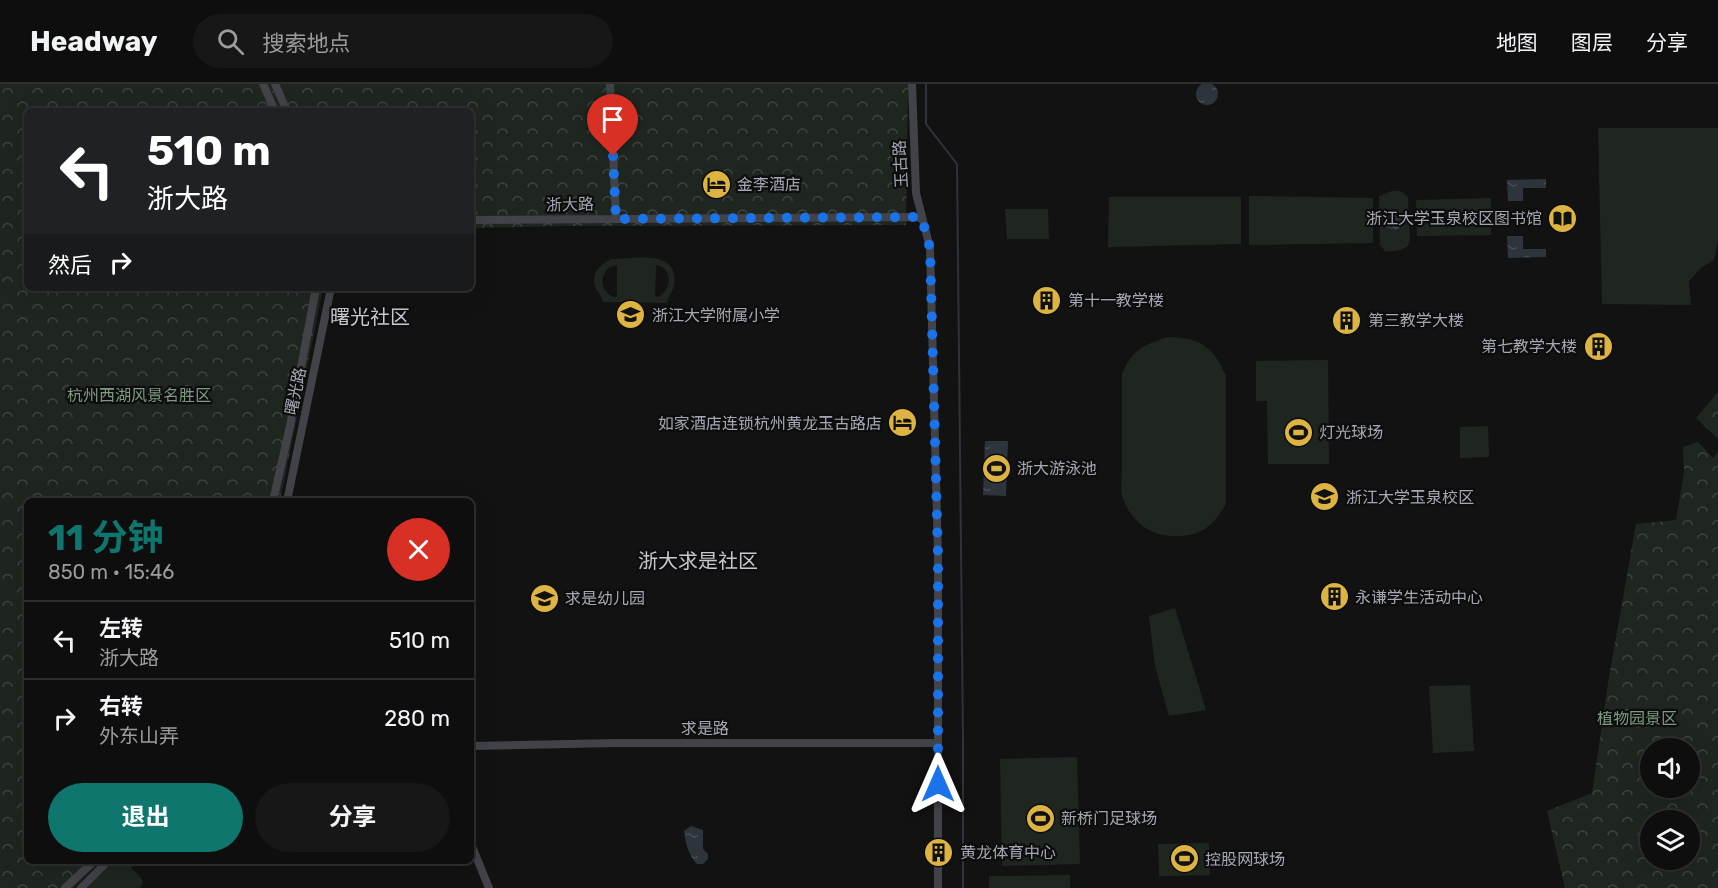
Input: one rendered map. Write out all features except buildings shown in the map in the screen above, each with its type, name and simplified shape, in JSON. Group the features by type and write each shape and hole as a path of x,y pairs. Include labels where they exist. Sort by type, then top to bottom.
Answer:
{"main road":[{"path":"263,84 274,108"},
{"path":"275,84 286,108"},
{"path":"610,84 616,219"},
{"name":"玉古路","path":"912,84 916,193 930,248 938,557 938,888"},
{"name":"浙大路","path":"474,220 916,217 922,219"},
{"name":"曙光路","path":"274,498 315,291"},
{"name":"曙光路","path":"288,498 330,291"},
{"name":"求是路","path":"474,746 616,743 938,743"},
{"path":"474,851 489,888"},
{"path":"65,888 91,864"},
{"path":"81,888 105,864"}],"green space":[{"name":"杭州西湖风景名胜区","path":"0,84 908,84 906,225 474,228 474,108 24,108 24,291 322,291 281,498 24,498 24,864 98,864 74,888 0,888"},
{"path":"1598,128 1718,128 1718,241 1714,260 1701,268 1689,281 1691,305 1602,304"},
{"path":"1392,191 1402,192 1408,198 1410,240 1408,246 1402,249 1385,251 1380,245 1379,196"},
{"path":"1249,196 1373,198 1373,243 1249,245"},
{"path":"1109,197 1241,197 1241,244 1108,247"},
{"path":"1491,198 1491,235 1417,236 1416,200"},
{"path":"1005,209 1048,209 1049,239 1007,239"},
{"path":"654,258 670,265 674,273 674,285 667,303 603,302 594,279 599,268 612,259","holes":["617,265 617,296 613,297 604,288 602,280 608,268","656,265 666,270 669,279 666,289 658,297 655,296"]},
{"path":"1168,337 1189,339 1204,346 1216,357 1226,376 1226,504 1217,518 1206,528 1184,536 1166,535 1143,526 1131,514 1123,499 1122,491 1122,374 1130,359 1139,350"},
{"name":"灯光球场","path":"1328,360 1329,464 1268,464 1267,401 1256,401 1256,361"},
{"path":"1718,392 1718,439 1696,418"},
{"path":"1488,426 1489,457 1460,458 1460,427"},
{"name":"植物园景区","path":"1698,442 1713,458 1718,451 1718,888 1565,888 1547,811 1592,793 1609,677 1636,524 1676,520 1684,473 1683,447"},
{"path":"1175,608 1206,710 1169,716 1155,666 1149,616"},
{"path":"1470,685 1474,751 1433,753 1429,686"},
{"name":"新桥门足球场","path":"1077,757 1080,864 1002,866 1000,759"},
{"name":"控股网球场","path":"1209,843 1210,875 1159,876 1158,844"},
{"path":"110,864 131,864 143,882 140,888 87,888"},
{"path":"1070,875 1070,888 989,888 989,876"}],"water":[{"path":"1203,83 1211,83 1218,90 1218,98 1211,105 1203,105 1196,98 1196,90"},
{"path":"1546,179 1546,188 1523,188 1523,201 1508,201 1507,180"},
{"path":"1394,210 1401,213 1404,220 1401,227 1394,230 1387,227 1384,220 1387,213"},
{"path":"1507,236 1523,236 1523,249 1546,249 1546,257 1508,258"},
{"name":"浙大游泳池","path":"985,441 1008,441 1006,496 983,495"},
{"path":"691,826 703,830 703,849 708,854 708,859 703,864 697,864 694,861 686,844 684,831"}],"waterway":[{"path":"926,84 926,124 957,164 963,888"}],"place":[{"name":"金李酒店","path":"716,184"},
{"name":"浙江大学玉泉校区图书馆","path":"1563,218"},
{"name":"第十一教学楼","path":"1047,300"},
{"name":"浙江大学附属小学","path":"631,315"},
{"name":"第三教学大楼","path":"1347,320"},
{"name":"第七教学大楼","path":"1598,346"},
{"name":"如家酒店连锁杭州黄龙玉古路店","path":"903,423"},
{"name":"灯光球场","path":"1298,432"},
{"name":"浙大游泳池","path":"996,468"},
{"name":"浙江大学玉泉校区","path":"1325,497"},
{"name":"永谦学生活动中心","path":"1334,597"},
{"name":"求是幼儿园","path":"544,598"},
{"name":"新桥门足球场","path":"1040,818"},
{"name":"黄龙体育中心","path":"939,852"},
{"name":"控股网球场","path":"1184,859"}],"district":[{"name":"曙光社区","path":"370,317"},
{"name":"浙大求是社区","path":"698,561"}],"route":[{"path":"613,156 616,219 916,217 922,219 930,248 938,557 938,784"}]}
